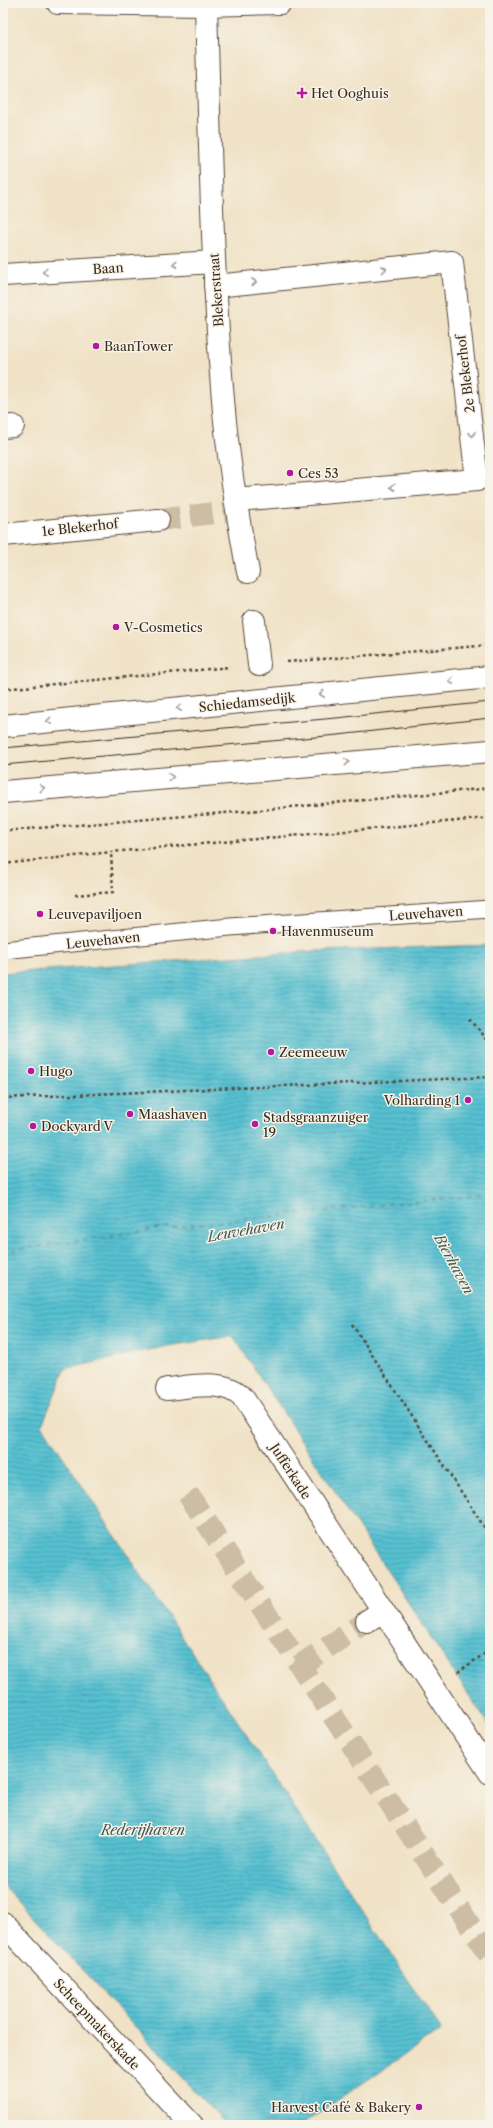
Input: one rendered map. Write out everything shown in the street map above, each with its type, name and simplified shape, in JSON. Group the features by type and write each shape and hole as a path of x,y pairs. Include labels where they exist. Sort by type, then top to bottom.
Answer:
{"street":[{"path":"58,3 206,5 280,3"},
{"name":"Blekerstraat","path":"206,5 214,262 224,411 236,505 248,572"},
{"name":"Baan","path":"3,275 214,262"},
{"name":"2e Blekerhof","path":"216,286 452,262 477,480 236,505"},
{"name":"1e Blekerhof","path":"3,535 158,520"},
{"path":"254,621 259,665"},
{"name":"Schiedamsedijk","path":"3,726 490,677"},
{"path":"3,792 490,751"},
{"name":"Jufferkade","path":"168,1389 211,1385 232,1389 238,1393 375,1616 435,1688 490,1772"},
{"name":"Scheepmakerskade","path":"3,1923 192,2125"}],"lane":[{"name":"Leuvehaven","path":"3,950 230,927 490,909"}],"path":[{"path":"3,831 252,811 490,788"},
{"path":"3,864 111,852 490,818"},
{"path":"75,895 113,892 111,852"},
{"path":"470,1018 490,1043"},
{"path":"3,1098 490,1077"},
{"path":"352,1324 490,1536"},
{"path":"435,1688 490,1650"}],"water":[{"path":"490,945 490,1727 233,1336 167,1346 65,1369 42,1425 441,2030 301,2125 227,2125 3,1885 3,973 315,951"}],"ferry route":[{"path":"3,1252 167,1227 490,1194"}],"tunnel":[{"path":"158,520 237,510"},
{"path":"188,1494 490,1956"},
{"path":"299,1666 367,1621"}],"tram line":[{"path":"3,748 336,718 490,702"},
{"path":"3,765 338,735 490,718"}],"place":[{"name":"Het Ooghuis","path":"302,93"},
{"name":"BaanTower","path":"96,346"},
{"name":"Ces 53","path":"290,473"},
{"name":"V-Cosmetics","path":"116,627"},
{"name":"Leuvepaviljoen","path":"40,914"},
{"name":"Havenmuseum","path":"273,931"},
{"name":"Zeemeeuw","path":"271,1052"},
{"name":"Hugo","path":"31,1071"},
{"name":"Volharding 1","path":"468,1100"},
{"name":"Maashaven","path":"130,1114"},
{"name":"Stadsgraanzuiger 19","path":"255,1124"},
{"name":"Dockyard V","path":"33,1126"},
{"name":"Harvest Café & Bakery","path":"419,2107"}],"water label":[{"name":"Bierhaven","path":"454,1264"},
{"name":"Rederijhaven","path":"143,1830"}]}
